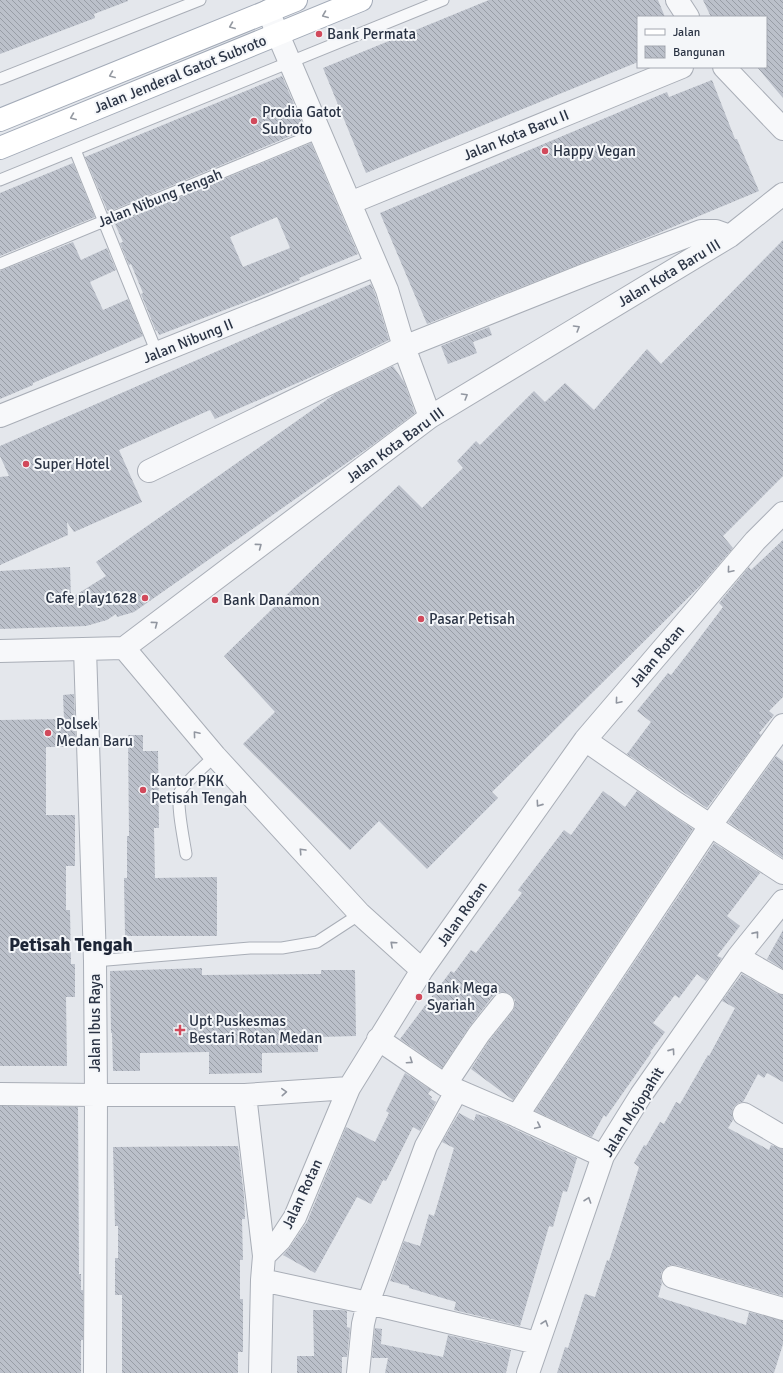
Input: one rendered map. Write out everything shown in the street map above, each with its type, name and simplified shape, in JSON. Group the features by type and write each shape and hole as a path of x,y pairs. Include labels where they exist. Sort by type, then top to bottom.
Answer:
{"main road":[{"name":"Jalan Jenderal Gatot Subroto","path":"0,120 296,0"},
{"name":"Jalan Jenderal Gatot Subroto","path":"0,148 361,0"}],"street":[{"path":"677,0 687,16"},
{"path":"268,11 387,290 404,347 430,417"},
{"name":"Jalan Kota Baru II","path":"350,203 680,68"},
{"path":"725,68 783,129"},
{"name":"Jalan Kota Baru III","path":"124,648 430,417 730,236 783,194"},
{"path":"149,471 404,347 700,231 716,231 730,236"},
{"name":"Jalan Nibung II","path":"0,416 376,265"},
{"name":"Jalan Rotan","path":"264,1256 280,1240 295,1217 349,1088 422,970 585,740 755,541 783,513"},
{"path":"0,651 124,648 215,756 360,914 422,970"},
{"name":"Jalan Ibus Raya","path":"85,649 95,961 95,1373"},
{"path":"517,1116 710,826 783,725"},
{"path":"585,740 710,826 783,873"},
{"name":"Jalan Mojopahit","path":"528,1373 603,1156 641,1095 738,957 783,901"},
{"path":"738,957 783,983"},
{"path":"358,1373 362,1324 368,1302 426,1146 451,1088 479,1034 503,1004"},
{"path":"378,1039 451,1088 517,1116 603,1156"},
{"path":"0,1094 245,1095 349,1088"},
{"path":"245,1095 264,1256 260,1373"},
{"path":"744,1114 783,1137"},
{"path":"673,1277 783,1309"},
{"path":"262,1280 368,1302 538,1344"}],"lane":[{"path":"0,79 200,0"},
{"path":"0,180 443,0"},
{"name":"Jalan Nibung Tengah","path":"0,264 320,132"},
{"path":"75,150 157,353"},
{"path":"186,854 180,807 180,791 215,756"},
{"path":"95,961 250,948 282,948 317,942 360,914"}],"building":[{"path":"0,0 128,1 94,14 95,18 0,54"},
{"path":"489,0 658,0 665,16 637,16 637,62 366,173 323,68"},
{"path":"703,0 783,0 783,98 758,68 767,68 767,16 711,16"},
{"path":"282,76 305,130 108,212 85,157"},
{"path":"712,80 735,139 737,139 759,191 656,234 427,324 380,213 667,92 669,97"},
{"path":"311,143 358,254 299,278 300,280 256,298 159,335 141,294 143,293 131,264 129,265 120,243 123,242 115,224","holes":["277,217 290,248 243,267 230,237"]},
{"path":"73,163 95,217 0,256 0,193"},
{"name":"Pasar Petisah","path":"783,240 783,476 723,536 733,548 701,585 492,792 498,798 427,869 379,821 350,850 243,744 275,712 224,656 399,485 422,508 463,468 457,461 476,441 480,445 534,391 545,402 565,383 594,410 647,349 661,364"},
{"path":"73,242 81,260 107,248 116,270 90,282 103,310 128,299 143,336 33,383 33,385 0,399 0,271"},
{"path":"371,284 389,340 334,367 215,419 210,410 119,450 142,502 74,532 67,522 68,535 0,565 0,477 9,476 0,456 0,446"},
{"path":"489,327 492,335 473,342 477,353 448,364 441,346"},
{"path":"393,366 404,382 415,413 371,446 134,612 117,617 116,614 107,620 86,626 0,629 0,571 70,567 71,598 106,576 96,562 335,394"},
{"path":"783,540 783,697 769,711 774,715 759,733 761,735 707,808 627,754 651,722 637,711 668,673 671,675 689,652 723,607 719,603 749,567 751,570"},
{"path":"74,694 76,747 46,747 46,815 75,815 75,866 66,866 66,910 70,910 71,964 75,964 75,997 66,997 67,1066 0,1066 0,720 64,719 63,695"},
{"path":"128,735 143,735 143,751 158,751 159,828 154,828 155,878 217,877 217,936 125,936 124,878 127,878 127,836 129,836"},
{"path":"776,756 783,761 783,858 728,822"},
{"path":"603,791 625,807 637,791 693,829 513,1100 471,1069 489,1041 513,1011 515,1000 510,994 499,992 493,996 469,1027 442,1068 400,1039 451,971 454,973 471,950 476,953 522,893 518,890 564,830 571,835"},
{"path":"714,843 760,873 727,916 740,926 717,956 722,958 706,981 697,974 679,998 675,995 653,1023 665,1032 606,1117 604,1115 592,1137 535,1111"},
{"path":"783,930 783,969 767,959"},
{"path":"202,968 202,975 321,974 321,970 355,970 356,1036 318,1037 318,1052 262,1053 262,1073 209,1074 209,1052 140,1053 140,1071 113,1071 110,971"},
{"path":"742,974 777,994 783,995 783,1082 767,1073 764,1078 758,1074 743,1102 738,1103 733,1108 733,1120 728,1128 769,1150 771,1145 783,1149 783,1296 676,1265 670,1265 661,1273 662,1283 658,1297 746,1325 749,1312 783,1321 783,1344 774,1373 557,1373 565,1347 568,1348 585,1294 595,1297 607,1260 609,1261 639,1167 634,1163 660,1122 664,1124 676,1102 680,1104 708,1055 709,1056 735,1008 722,1001"},
{"path":"405,1073 431,1090 428,1094 432,1097 431,1099 436,1102 420,1131 413,1127 386,1181 383,1180 371,1204 357,1197 315,1273 283,1255 307,1222 346,1127 375,1142 389,1113 386,1111"},
{"path":"0,1106 78,1107 79,1274 81,1274 81,1290 83,1290 83,1340 81,1340 81,1373 0,1373"},
{"path":"459,1113 474,1121 476,1114 491,1118 577,1158 567,1192 563,1191 553,1227 549,1226 520,1326 454,1310 456,1302 390,1281 404,1241 420,1246 429,1214 434,1216 454,1148 442,1142"},
{"path":"238,1146 245,1219 242,1219 243,1260 240,1260 240,1299 243,1299 243,1352 238,1352 238,1373 122,1373 122,1295 115,1295 115,1258 118,1258 118,1226 115,1226 113,1147"},
{"path":"313,1310 347,1311 347,1327 350,1328 347,1357 342,1357 342,1373 297,1373 297,1356 314,1356"},
{"path":"375,1328 382,1329 381,1344 443,1357 448,1335 511,1350 506,1373 385,1373 388,1358 372,1358"}],"place":[{"name":"Bank Permata","path":"319,34"},
{"name":"Prodia Gatot Subroto","path":"254,121"},
{"name":"Happy Vegan","path":"545,151"},
{"name":"Super Hotel","path":"26,464"},
{"name":"Cafe play1628","path":"145,598"},
{"name":"Bank Danamon","path":"215,600"},
{"name":"Pasar Petisah","path":"421,619"},
{"name":"Polsek Medan Baru","path":"48,733"},
{"name":"Kantor PKK Petisah Tengah","path":"143,790"},
{"name":"Bank Mega Syariah","path":"419,997"},
{"name":"Upt Puskesmas Bestari Rotan Medan","path":"180,1030"}],"district":[{"name":"Petisah Tengah","path":"71,945"}]}
